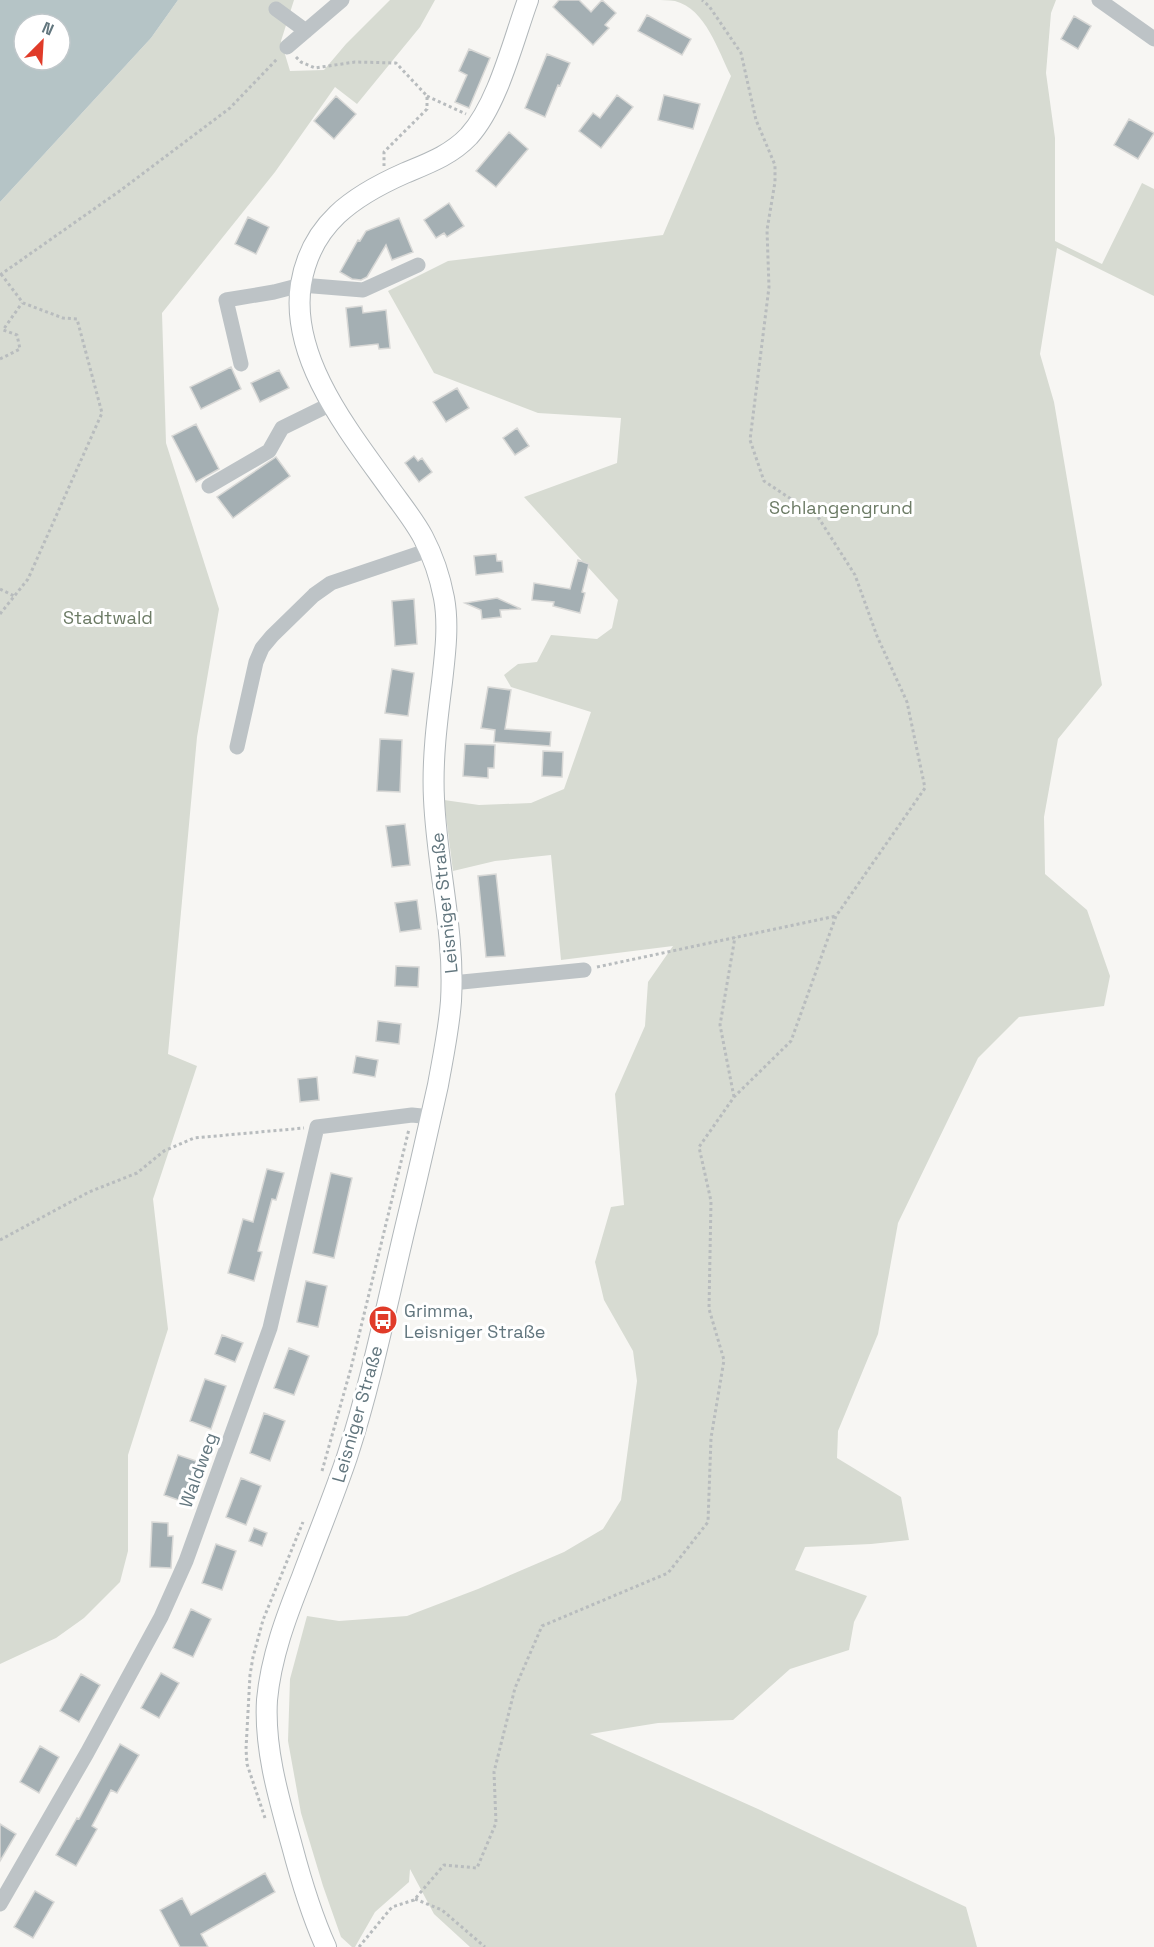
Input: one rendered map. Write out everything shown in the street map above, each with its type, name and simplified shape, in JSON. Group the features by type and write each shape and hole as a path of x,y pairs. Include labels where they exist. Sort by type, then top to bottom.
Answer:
{"main road":[{"name":"Leisniger Straße","path":"326,1947 302,1883 274,1773 267,1725 269,1682 288,1613 338,1483 357,1423 431,1117 447,1034 452,983 450,921 436,837 433,782 446,633 445,601 421,532 351,434 319,378 304,340 300,302 301,285 309,254 329,223 358,197 447,155 471,133 490,105 528,0"}],"street":[{"path":"319,0 323,17"},
{"path":"287,47 342,0"},
{"path":"1099,0 1154,39"},
{"path":"276,9 306,31"},
{"path":"241,364 226,300 301,285 363,290 418,265"},
{"path":"209,486 269,451 282,428 333,403"},
{"path":"237,747 256,662 262,648 272,636 314,595 331,583 429,550"},
{"path":"452,983 584,970"},
{"path":"317,1127 412,1116 431,1117"},
{"name":"Waldweg","path":"0,1904 87,1753 161,1617 186,1561 270,1328 317,1127"}],"path":[{"path":"359,1947 392,1907 415,1899 444,1865 477,1868 496,1823 494,1772 515,1688 542,1626 668,1573 708,1522 711,1438 724,1360 709,1309 711,1201 699,1147 734,1097 791,1041 836,916 925,788 908,702 877,636 855,575 818,518 764,481 750,440 769,286 767,230 775,182 775,165 756,120 741,53 709,6 702,0"},
{"path":"0,614 28,579 102,413 77,319 63,318 23,303 1,275 121,190 230,108 287,47 301,62 315,68 354,62 396,63 427,96 453,109"},
{"path":"384,183 384,152 427,109 427,96"},
{"path":"0,359 20,349 17,335 3,330 23,303"},
{"path":"0,589 14,596"},
{"path":"584,970 836,916"},
{"path":"734,1097 720,1025 735,937"},
{"path":"0,1240 89,1192 137,1173 165,1151 194,1138 317,1127"},
{"path":"415,1899 442,1911 485,1947"}],"green space":[{"name":"Stadtwald","path":"178,0 294,0 281,41 290,71 324,70 346,44 390,0 435,0 420,27 357,104 335,87 275,172 162,313 166,443 219,609 197,737 168,1054 197,1066 153,1199 168,1329 128,1455 128,1551 120,1582 84,1618 56,1638 0,1664 0,202 151,38"},
{"name":"Schlangengrund","path":"656,0 1056,0 1051,13 1046,73 1055,138 1055,241 1102,264 1142,183 1154,189 1154,296 1057,248 1040,354 1054,402 1102,685 1058,739 1044,817 1045,874 1087,910 1110,976 1104,1006 1019,1017 978,1058 898,1223 878,1334 838,1431 837,1458 901,1497 909,1540 805,1547 795,1570 867,1596 854,1622 849,1650 790,1669 733,1720 658,1723 590,1734 758,1809 966,1907 977,1947 470,1947 434,1914 410,1869 409,1882 375,1912 355,1947 352,1947 341,1937 323,1886 301,1813 288,1741 290,1679 307,1616 339,1621 407,1616 564,1552 603,1529 621,1500 637,1381 633,1351 604,1300 595,1262 611,1207 624,1205 615,1094 645,1026 648,982 673,946 561,960 551,855 495,861 453,871 444,800 479,805 531,803 564,789 591,712 511,687 504,675 518,664 537,662 551,635 597,639 612,628 618,600 524,497 617,463 621,418 538,413 434,373 388,291 448,261 663,235 731,76 710,32 695,13 686,5 675,1"}],"shaded area":[{"path":"0,0 178,0 151,38 0,202"}],"building":[{"path":"559,0 579,0 591,12 602,0 616,13 605,25 609,28 593,45 553,7"},
{"path":"647,15 691,39 682,55 638,31"},
{"path":"1074,16 1091,26 1078,49 1061,39"},
{"path":"469,49 490,58 469,108 455,102 467,75 459,71"},
{"path":"547,54 570,63 545,117 525,108"},
{"path":"617,95 633,107 601,148 579,131 593,113 600,118"},
{"path":"664,95 700,104 693,129 658,120"},
{"path":"336,96 356,114 334,139 314,121"},
{"path":"1129,119 1154,133 1138,159 1114,145"},
{"path":"509,132 528,149 496,187 476,171"},
{"path":"449,203 464,226 447,237 444,233 436,238 424,220"},
{"path":"248,217 269,227 256,254 235,244"},
{"path":"399,218 413,252 392,260 386,245 367,277 361,280 352,279 340,272 358,240 360,241 366,231"},
{"path":"362,306 363,313 386,310 390,348 379,349 378,344 350,347 346,308"},
{"path":"231,367 241,389 201,409 190,387"},
{"path":"279,370 289,388 260,402 251,383"},
{"path":"457,388 469,408 446,422 433,402"},
{"path":"196,424 219,469 196,482 172,436"},
{"path":"517,428 529,446 515,455 503,438"},
{"path":"414,456 418,461 422,458 432,472 419,482 405,463"},
{"path":"276,457 290,476 233,518 217,497"},
{"path":"496,554 497,561 502,561 503,572 476,575 474,556"},
{"path":"578,560 589,564 582,592 585,593 580,613 553,606 554,602 532,600 534,583 570,589"},
{"path":"497,598 521,609 500,610 501,617 482,619 481,610 465,603"},
{"path":"414,599 417,644 395,646 392,601"},
{"path":"392,669 414,673 408,716 385,713"},
{"path":"488,687 511,690 505,729 551,732 550,746 494,742 495,730 481,728"},
{"path":"380,739 402,740 400,792 377,791"},
{"path":"465,744 495,745 494,768 488,768 488,778 463,776"},
{"path":"543,751 563,752 562,777 542,776"},
{"path":"405,824 410,865 392,867 386,826"},
{"path":"496,874 505,956 486,957 478,876"},
{"path":"417,900 421,929 400,932 395,903"},
{"path":"396,966 419,967 418,987 395,986"},
{"path":"378,1021 401,1024 399,1044 376,1041"},
{"path":"356,1056 378,1060 375,1077 353,1073"},
{"path":"317,1077 319,1100 300,1102 298,1079"},
{"path":"267,1169 284,1173 276,1200 272,1199 258,1251 262,1252 254,1281 228,1273 243,1219 253,1222"},
{"path":"331,1173 352,1178 334,1258 313,1253"},
{"path":"306,1281 327,1286 318,1327 297,1322"},
{"path":"222,1335 243,1343 235,1362 215,1354"},
{"path":"289,1348 309,1356 294,1395 274,1388"},
{"path":"205,1379 226,1386 211,1429 190,1421"},
{"path":"264,1413 285,1421 270,1461 250,1453"},
{"path":"178,1455 199,1462 184,1502 164,1495"},
{"path":"241,1478 261,1486 246,1525 226,1517"},
{"path":"152,1522 168,1523 168,1536 173,1536 171,1568 150,1567"},
{"path":"254,1528 267,1533 262,1546 249,1541"},
{"path":"216,1544 236,1551 222,1590 202,1583"},
{"path":"191,1609 211,1619 193,1657 173,1648"},
{"path":"161,1673 179,1683 159,1718 141,1708"},
{"path":"81,1674 100,1685 79,1722 60,1711"},
{"path":"120,1744 139,1755 117,1793 111,1790 92,1826 97,1829 76,1866 56,1855 77,1818 79,1819"},
{"path":"40,1746 59,1757 39,1793 20,1782"},
{"path":"0,1824 16,1834 0,1861"},
{"path":"265,1873 275,1892 201,1934 208,1947 180,1947 160,1910 182,1898 191,1915"},
{"path":"35,1891 54,1902 33,1938 14,1927"}],"place":[{"name":"Grimma, Leisniger Straße","path":"383,1320"}]}
